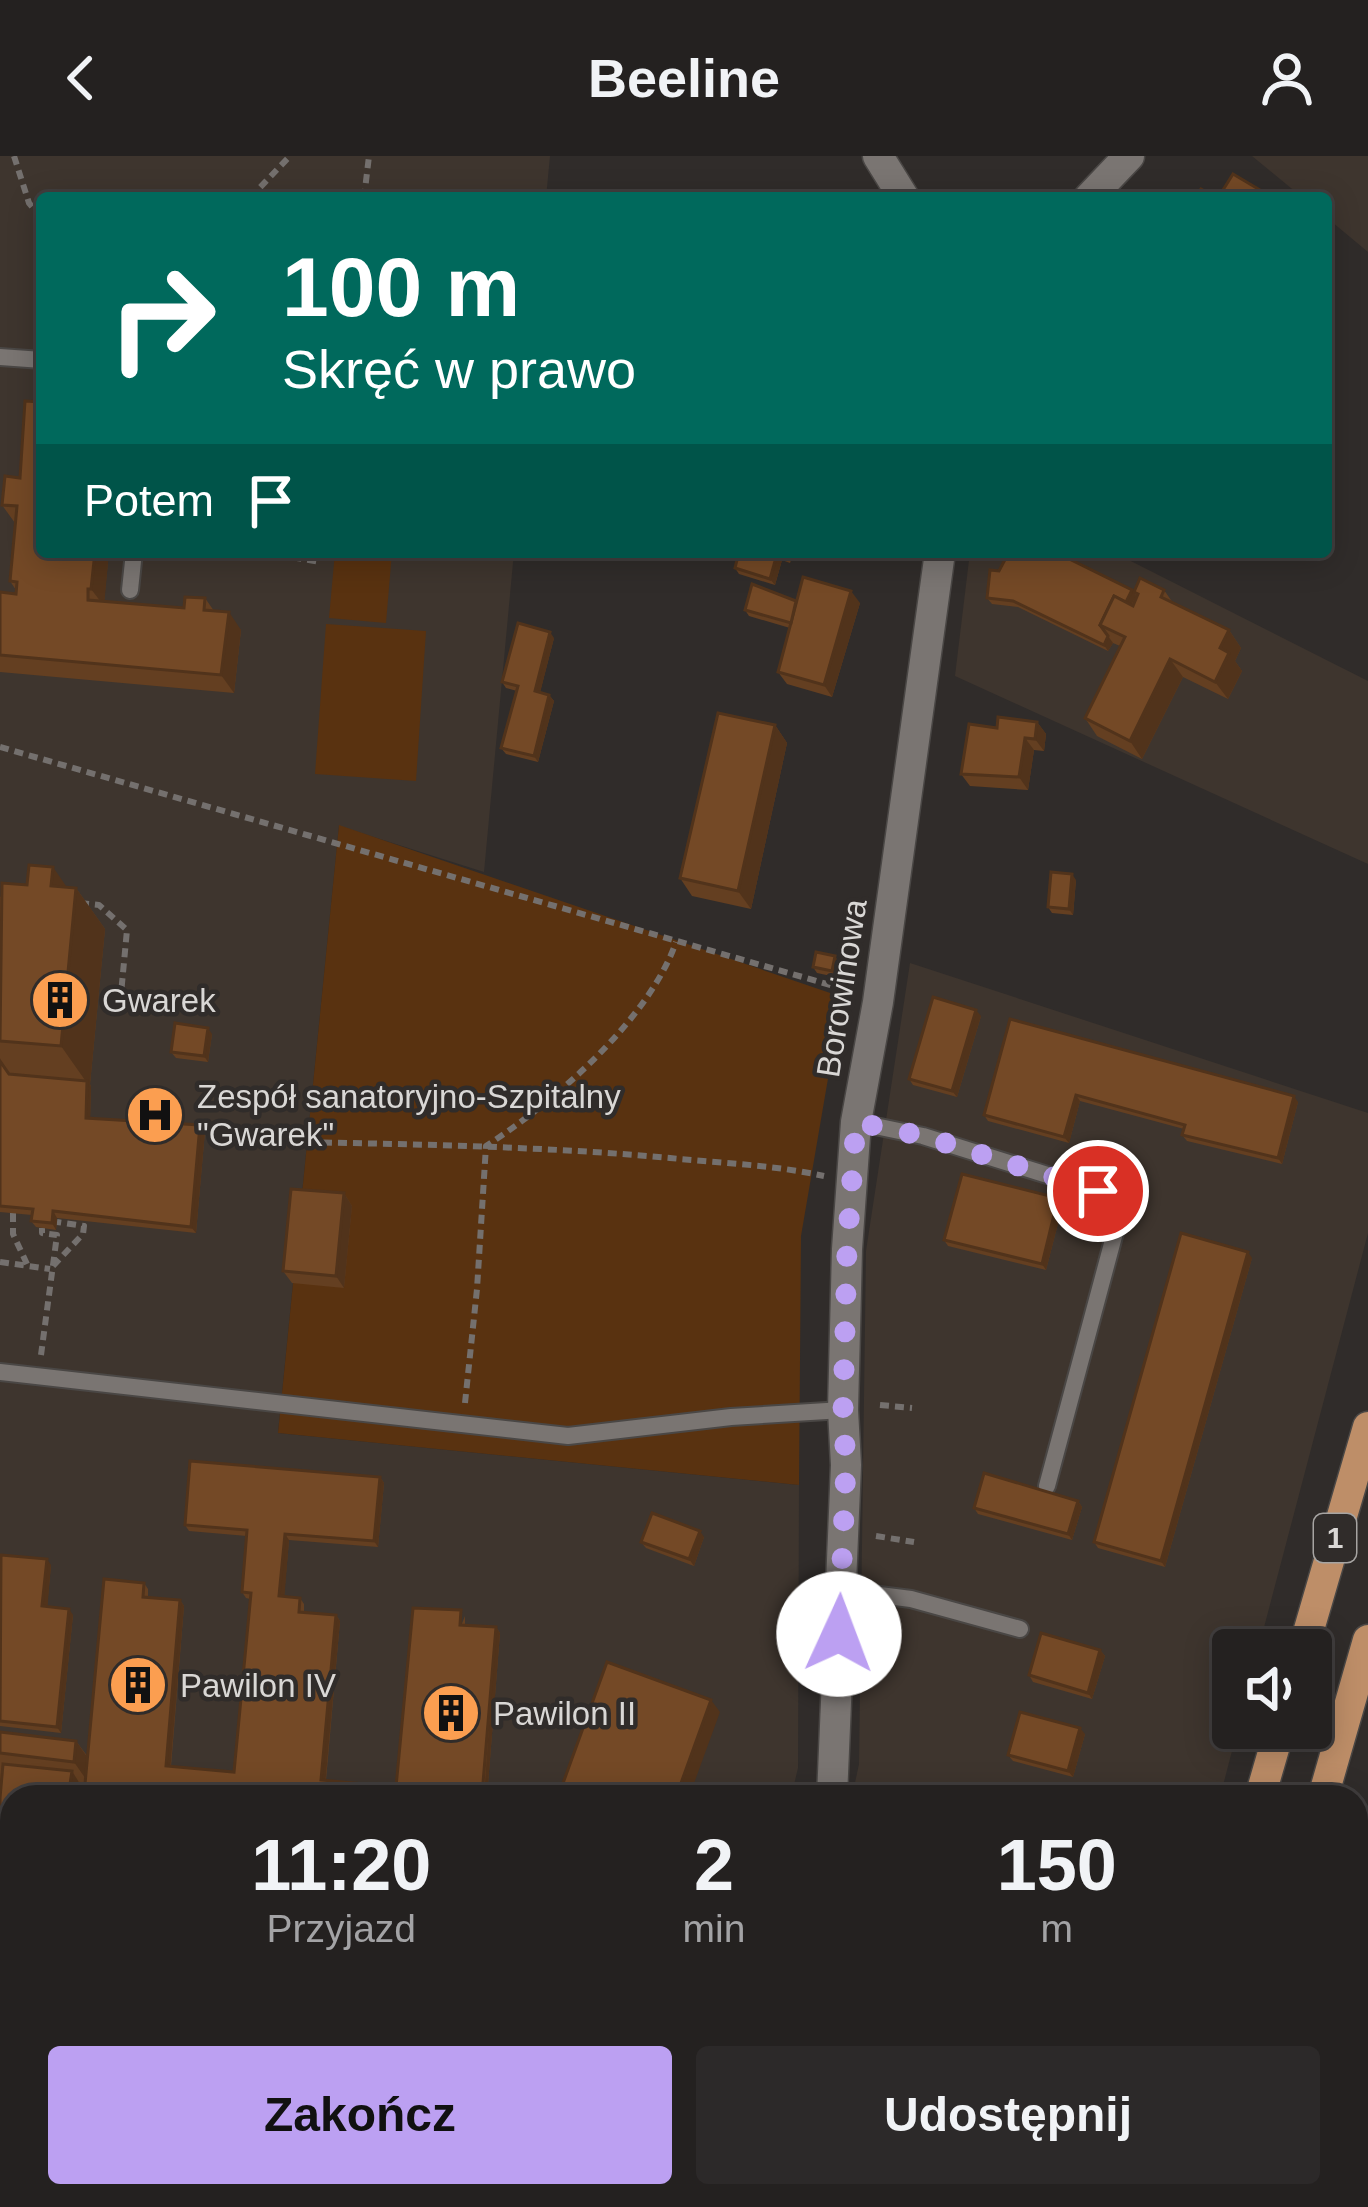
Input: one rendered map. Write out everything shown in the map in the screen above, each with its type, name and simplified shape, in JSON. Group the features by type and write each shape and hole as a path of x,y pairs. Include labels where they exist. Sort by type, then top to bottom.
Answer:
{"main road":[{"name":"1","path":"1309,1629 1368,1427"},
{"path":"1326,1785 1368,1640"},
{"path":"1263,1785 1274,1749"}],"street":[{"path":"878,156 900,192"},
{"path":"1095,192 1129,156"},
{"name":"Borowinowa","path":"832,1785 856,1122 878,1002 939,558"}],"lane":[{"path":"0,357 36,360"},
{"path":"130,590 133,558"},
{"path":"856,1122 923,1136 1124,1199 1047,1486"},
{"path":"0,1372 568,1436 843,1410"},
{"path":"840,1591 911,1599 1020,1629"}],"path":[{"path":"14,156 36,211"},
{"path":"256,192 290,156"},
{"path":"365,192 369,156"},
{"path":"0,747 851,991"},
{"path":"77,903 99,905 127,930 122,994"},
{"path":"486,1147 526,1120 625,1023 665,973 676,942"},
{"path":"248,1142 642,1156 793,1169 827,1177"},
{"path":"464,1425 486,1147"},
{"path":"13,1213 13,1234 27,1264"},
{"path":"50,1269 83,1234 84,1226 57,1222"},
{"path":"39,1376 57,1235 42,1233 42,1228"},
{"path":"0,1262 50,1269"},
{"path":"880,1406 912,1408"},
{"path":"876,1536 914,1542"}],"shaded area":[{"path":"0,156 550,156 547,192 36,192 36,558 513,558 484,872 339,826 278,1433 799,1485 798,1768 794,1785 0,1785"},
{"path":"1252,156 1368,156 1368,252 1332,222 1332,192 1296,192"},
{"path":"334,558 391,558 386,623 329,618"},
{"path":"969,558 1125,558 1368,681 1368,864 955,676"},
{"path":"326,624 426,631 416,781 315,774"},
{"path":"339,825 842,997 801,1236 799,1485 278,1433"},
{"path":"910,963 1368,1113 1368,1233 1264,1629 1212,1629 1212,1749 1233,1749 1223,1785 855,1785 859,1764 866,1251"}],"building":[{"path":"1233,174 1260,190 1259,192 1222,192"},
{"path":"25,401 36,402 36,558 94,558 88,600 184,608 185,597 205,598 204,610 229,612 221,675 0,655 0,592 16,594 17,582 10,581 17,506 2,505 5,476 20,478"},
{"path":"738,558 776,558 770,579 735,568"},
{"path":"1006,558 1067,558 1132,590 1126,602 1114,596 1100,625 1108,636 1104,645 1013,601 987,598 990,570 999,571"},
{"path":"803,577 851,591 824,685 778,672"},
{"path":"1140,578 1164,590 1161,597 1229,630 1220,648 1229,653 1215,682 1170,659 1130,741 1085,718 1125,637 1100,625 1114,596 1133,606"},
{"path":"752,584 796,601 791,623 745,610"},
{"path":"518,623 550,632 535,691 549,695 534,756 501,748 518,686 502,682"},
{"path":"718,713 775,725 738,891 680,878"},
{"path":"998,717 1037,722 1035,739 1025,738 1019,777 961,774 969,724 997,728"},
{"path":"29,865 53,867 51,886 76,888 61,1046 0,1041 2,883 27,885"},
{"path":"1051,872 1072,874 1069,909 1048,907"},
{"path":"816,952 835,956 832,971 813,967"},
{"path":"933,997 976,1010 952,1091 909,1079"},
{"path":"1010,1019 1294,1096 1278,1158 1182,1135 1185,1125 1076,1095 1064,1137 984,1115"},
{"path":"175,1023 208,1028 204,1056 171,1052"},
{"path":"0,1061 9,1074 87,1081 86,1118 200,1125 191,1227 53,1211 52,1223 31,1221 33,1209 0,1206"},
{"path":"962,1174 1058,1198 1042,1264 944,1240"},
{"path":"291,1189 344,1193 336,1276 283,1271"},
{"path":"1181,1233 1248,1252 1161,1561 1094,1542"},
{"path":"190,1461 380,1477 374,1541 285,1534 279,1596 300,1598 299,1612 336,1615 321,1780 375,1785 85,1784 104,1579 144,1583 143,1597 180,1600 166,1766 234,1772 251,1593 242,1592 247,1530 185,1525"},
{"path":"984,1473 1078,1501 1068,1534 974,1508"},
{"path":"652,1513 700,1531 689,1559 641,1542"},
{"path":"1,1555 47,1559 42,1606 69,1609 57,1727 0,1721"},
{"path":"413,1608 461,1610 460,1625 496,1627 483,1785 396,1785"},
{"path":"1041,1633 1100,1650 1088,1693 1029,1675"},
{"path":"607,1662 711,1700 680,1785 562,1785"},
{"path":"1020,1712 1080,1728 1068,1771 1008,1755"},
{"path":"0,1732 76,1741 74,1762 0,1753"},
{"path":"3,1764 72,1771 70,1785 1,1785"}],"place":[{"name":"Gwarek","path":"60,1000"},
{"name":"Zespół sanatoryjno-Szpitalny \"Gwarek\"","path":"155,1115"},
{"name":"Pawilon IV","path":"138,1685"},
{"name":"Pawilon II","path":"451,1713"}],"route":[{"path":"839,1634 847,1249 856,1122 923,1136 1098,1191"}]}
